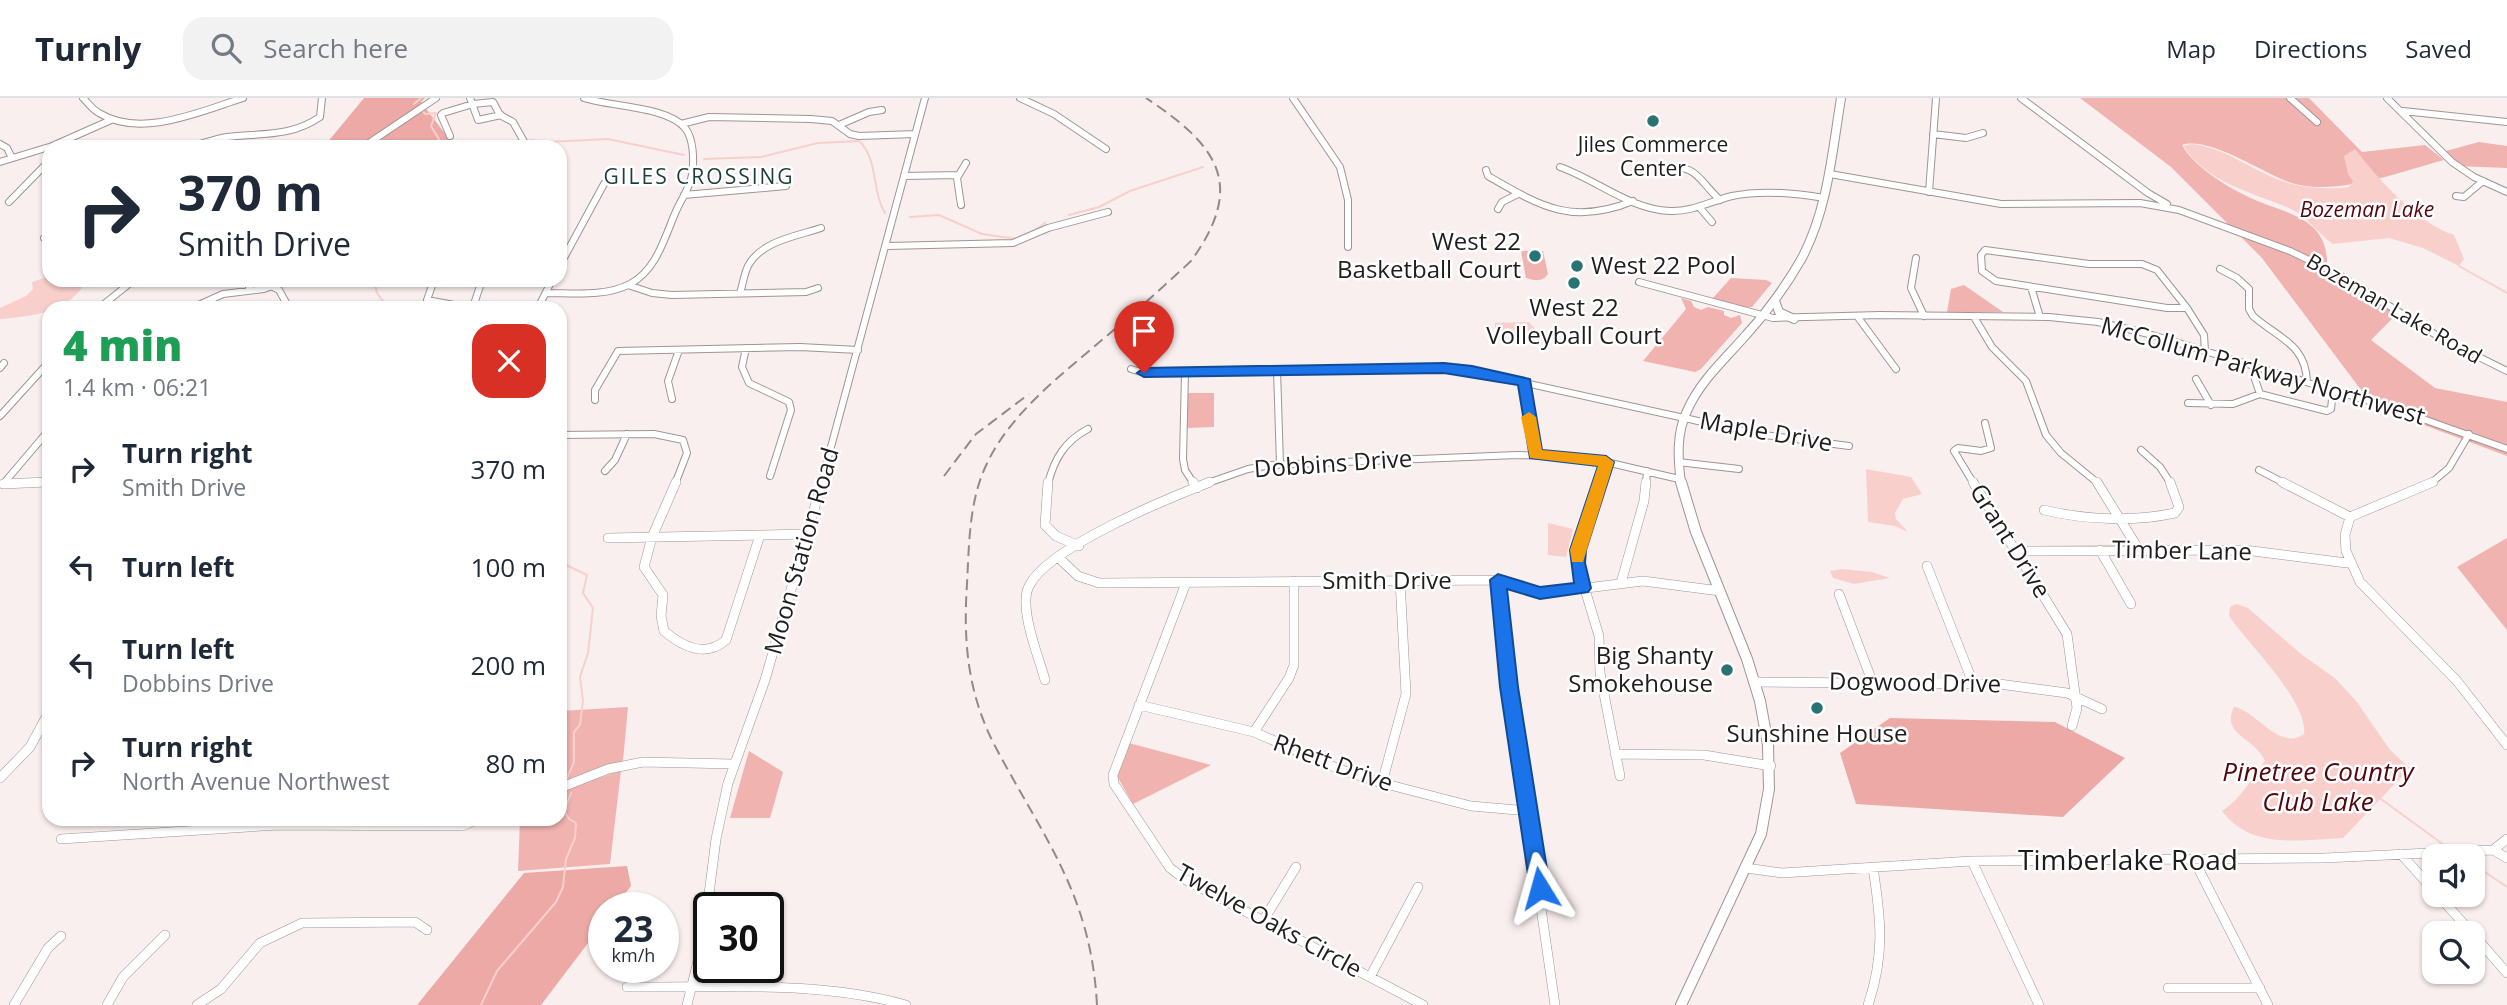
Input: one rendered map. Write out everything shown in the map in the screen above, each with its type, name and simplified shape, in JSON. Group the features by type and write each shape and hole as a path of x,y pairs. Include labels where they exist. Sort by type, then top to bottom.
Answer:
{"main road":[{"path":"1681,1005 1746,868 1768,810 1771,766 1767,728 1754,682 1687,507 1679,479 1678,462 1684,418 1691,398 1706,377 1775,302 1807,246 1830,174 1841,98"},
{"path":"1775,302 1778,310 1794,318"}],"street":[{"path":"85,99 88,105 111,120 127,124 146,122 243,98"},
{"path":"215,140 294,132 320,117 322,98"},
{"path":"368,140 430,98"},
{"path":"373,140 436,98"},
{"path":"546,293 608,290 628,285 649,269 691,178 688,134 681,124 657,115 584,98"},
{"name":"Moon Station Road","path":"687,1005 706,924 719,822 733,764 765,680 808,534 925,98"},
{"path":"1020,98 1054,114 1106,149"},
{"path":"1293,98 1303,116 1334,156 1345,179 1349,204 1348,247"},
{"path":"1929,192 1936,98"},
{"path":"2021,98 2148,193 2179,210"},
{"path":"2290,98 2317,122"},
{"path":"2387,98 2403,111 2442,154 2483,181 2507,192"},
{"path":"472,101 478,120 501,116"},
{"path":"450,136 441,115 472,101 493,102 501,116 513,122 523,140"},
{"path":"839,125 869,112 882,110"},
{"path":"2403,111 2507,122"},
{"path":"681,124 709,117 811,118 832,121 850,134 865,137 915,134"},
{"path":"65,140 111,120"},
{"path":"1933,134 1966,138 1983,133"},
{"path":"0,145 7,148 12,158"},
{"path":"0,162 42,149"},
{"path":"961,205 956,191 958,175 966,163"},
{"path":"1691,171 1699,166"},
{"path":"1560,167 1582,173 1633,201 1662,211 1700,208 1737,195 1791,194 1823,200"},
{"path":"1659,167 1691,171 1700,176 1709,191 1720,200"},
{"path":"9,202 42,168"},
{"path":"1486,170 1488,176 1543,207 1562,210 1612,209 1633,201"},
{"name":"Bozeman Lake Road","path":"1830,174 2013,205 2140,203 2179,210 2278,247 2336,273 2441,338 2507,371"},
{"path":"905,176 958,175"},
{"path":"2456,197 2464,197 2483,181"},
{"path":"567,252 604,184"},
{"path":"684,195 786,186"},
{"path":"2140,203 2147,200 2148,193"},
{"path":"1498,209 1502,202 1518,194"},
{"path":"1700,208 1712,222"},
{"path":"887,246 1013,243 1048,228 1108,212"},
{"path":"740,293 748,268 761,251 821,228"},
{"path":"2187,308 2167,308 1996,281 1985,275 1982,252 1992,250 2090,264 2147,265 2161,274 2187,308 2205,336 2205,351"},
{"path":"1916,258 1911,278 1912,288 1924,316"},
{"path":"2220,269 2237,278 2249,289 2253,316 2298,350 2307,366 2306,382"},
{"name":"McCollum Parkway Northwest","path":"1639,282 1763,317 2040,317 2098,322 2333,390 2507,449"},
{"path":"628,285 652,293 672,295 806,292 818,288"},
{"path":"108,301 125,287"},
{"path":"248,291 249,287"},
{"path":"205,301 213,297 273,287 279,290 285,301"},
{"path":"542,301 549,287"},
{"path":"2031,287 2040,317"},
{"path":"1857,316 1896,369"},
{"path":"1974,317 1992,347 2026,381 2046,435 2060,453 2099,484 2139,550"},
{"path":"595,400 595,390 618,351 800,347 858,350"},
{"path":"746,348 742,367 749,383 789,402 790,410 770,476"},
{"path":"672,399 667,382 679,349"},
{"path":"2255,366 2254,376 2260,394"},
{"name":"Maple Drive","path":"1131,369 1144,373 1457,368 1757,434 1849,446"},
{"path":"2257,379 2265,369"},
{"path":"0,416 42,370"},
{"path":"1277,370 1280,464"},
{"path":"1185,372 1183,459 1185,470 1197,488"},
{"path":"2196,379 2211,405"},
{"path":"1525,382 1524,391 1535,455"},
{"path":"2188,403 2230,407 2260,394 2327,411 2330,409 2333,390"},
{"name":"Grant Drive","path":"1985,423 1991,448 1981,451 1958,448 1954,451 1959,466 2067,635 2072,656 2075,695"},
{"path":"1079,546 1047,529 1044,523 1045,502 1049,473 1059,452 1073,436 1088,429"},
{"path":"604,471 615,460 627,434"},
{"path":"2469,434 2449,468 2427,485 2374,504 2350,517 2344,531 2347,563 2374,599 2458,681 2507,745"},
{"path":"567,436 665,435 683,440 684,463 652,537 643,567 663,595 661,616 664,631 701,652 714,649 726,640 760,535"},
{"path":"2,484 42,438"},
{"path":"2044,510 2076,517 2175,513 2179,507 2176,494 2153,459 2141,450"},
{"name":"Dobbins Drive","path":"1045,680 1026,597 1031,582 1059,558 1132,516 1241,470 1280,464 1535,455 1606,462 1679,479"},
{"path":"1606,462 1578,550 1577,563 1599,636 1600,673 1620,776"},
{"path":"1678,462 1739,469"},
{"path":"2259,470 2350,517"},
{"path":"1621,583 1644,501 1647,471"},
{"path":"2,484 42,482"},
{"path":"608,538 808,534"},
{"path":"2100,550 2131,604"},
{"name":"Timber Lane","path":"2015,551 2245,550 2347,563"},
{"name":"Smith Drive","path":"1059,558 1078,576 1099,583 1498,580 1540,593 1654,581 1720,591"},
{"path":"1927,566 1956,646 1973,683"},
{"path":"1382,783 1401,724 1406,694 1400,580"},
{"path":"1498,580 1509,687 1555,1005"},
{"path":"1254,732 1283,688 1294,665 1294,581"},
{"name":"Twelve Oaks Circle","path":"1186,583 1113,775 1114,784 1170,868 1186,880 1423,1005"},
{"path":"1839,594 1872,681"},
{"name":"Dogwood Drive","path":"1754,682 1872,681 2023,686 2075,695 2102,709"},
{"path":"2072,726 2077,708 2075,695"},
{"name":"Rhett Drive","path":"1139,705 1254,732 1339,769 1382,783 1471,806 1528,811"},
{"path":"0,778 30,747 42,725"},
{"path":"1615,754 1704,755 1771,766"},
{"path":"567,785 608,769 643,762 733,764"},
{"path":"209,830 211,826"},
{"path":"61,839 264,826"},
{"path":"2507,839 2493,850 2507,858"},
{"name":"Timberlake Road","path":"1746,868 1782,873 1972,861 2324,858 2493,850"},
{"path":"2401,853 2422,877"},
{"path":"2194,860 2268,1005"},
{"path":"1972,861 2039,1005"},
{"path":"1263,921 1296,867"},
{"path":"1868,1005 1882,958 1882,934 1873,868"},
{"path":"1370,977 1418,887"},
{"path":"2449,907 2461,921"},
{"path":"197,1005 221,989 261,943 302,923 415,922 427,930"},
{"path":"107,1005 123,977 165,935"},
{"path":"14,1005 48,948 61,936"},
{"path":"2485,948 2507,973"},
{"path":"626,987 834,990 874,996 906,1005"},
{"path":"2168,988 2260,988"}],"shaded area":[{"path":"364,98 425,98 421,102 450,140 329,140"},
{"path":"2080,98 2309,98 2362,152 2425,145 2444,160 2365,182 2323,187 2304,186 2286,181 2206,145 2182,145 2196,163 2228,186 2307,222 2322,239 2327,267 2363,285 2398,313 2371,340 2435,388 2507,402 2507,456 2373,406 2262,258 2171,167"},
{"path":"2479,142 2507,146 2507,168 2458,166 2442,152"},
{"path":"1521,251 1543,251 1548,274 1546,277 1538,280 1526,278"},
{"path":"1731,278 1766,280 1772,283 1752,307 1740,308 1712,299"},
{"path":"1964,285 2003,312 1947,312 1951,289"},
{"path":"1681,298 1691,301 1694,307 1701,310 1708,307 1724,311 1724,315 1731,318 1740,315 1742,323 1701,369 1695,372 1643,361 1686,309"},
{"path":"1187,393 1214,393 1214,427 1187,428"},
{"path":"2507,538 2507,630 2457,567"},
{"path":"628,707 623,761 567,782 567,711"},
{"path":"1890,718 2055,722 2125,758 2063,817 1856,804 1840,753"},
{"path":"1129,743 1211,765 1133,804 1117,776"},
{"path":"749,751 783,772 770,818 730,818"},
{"path":"621,770 610,864 518,871 520,826 567,826 567,789"},
{"path":"627,866 631,886 626,892 588,892 588,943 541,1005 417,1005 524,873"}],"water":[{"name":"Bozeman Lake","path":"2192,144 2225,153 2285,182 2322,188 2349,187 2353,181 2348,174 2344,156 2355,149 2399,199 2426,221 2454,235 2464,259 2459,266 2423,248 2389,238 2333,244 2297,212 2232,185 2205,169 2183,146"},
{"path":"42,279 42,287 82,287 69,301 42,301 42,312 0,319 0,308 26,296 33,289 32,282"},
{"path":"1529,322 1545,340 1499,333 1495,330 1495,323"},
{"path":"1866,469 1911,477 1922,494 1903,499 1895,513 1896,519 1908,532 1895,526 1868,522"},
{"path":"1548,523 1573,529 1566,557 1548,555"},
{"path":"1842,569 1872,572 1890,578 1854,584 1833,578 1830,571"},
{"name":"Pinetree Country Club Lake","path":"2236,604 2248,608 2301,654 2336,679 2357,702 2390,750 2410,768 2343,838 2294,841 2262,837 2247,832 2222,811 2241,794 2265,761 2261,753 2235,730 2231,716 2234,707 2242,709 2285,738 2304,734 2303,721 2287,690 2229,616 2230,607"}],"waterway":[{"path":"414,104 421,98"},
{"path":"423,111 425,114 436,113 431,126 439,140"},
{"path":"567,141 608,139 684,155"},
{"path":"704,159 761,157 818,143 859,141 870,157 878,195 885,213"},
{"path":"1069,215 1099,207 1130,191 1203,167"},
{"path":"910,217 939,215 982,234 1017,239"},
{"path":"1034,231 1045,223"},
{"path":"2459,266 2507,293"},
{"path":"376,287 383,301"},
{"path":"567,565 587,575 583,593 593,608 588,653 580,677 583,701 580,725 574,732 574,762 567,778"},
{"path":"567,803 571,793"},
{"path":"2381,799 2443,844"},
{"path":"481,1005 497,971 556,902 563,887 566,859 575,838 576,823 567,816"},
{"path":"2485,872 2507,887"}],"railway":[{"path":"1097,1005 1086,931 1075,900 1048,841 996,748 973,688 966,627 968,555 979,483 993,451 1005,434 1048,387 1191,261 1208,234 1218,210 1220,188 1216,168 1206,150 1191,132 1146,98"},
{"path":"944,476 976,434 1029,394"}],"slow traffic":[{"path":"1529,417 1535,455 1606,462 1578,550 1578,558"}],"place":[{"name":"Jiles Commerce Center","path":"1653,121"},
{"name":"West 22 Basketball Court","path":"1535,256"},
{"name":"West 22 Pool","path":"1577,266"},
{"name":"West 22 Volleyball Court","path":"1574,283"},
{"name":"Big Shanty Smokehouse","path":"1727,670"},
{"name":"Sunshine House","path":"1817,708"}],"district":[{"name":"GILES CROSSING","path":"699,177"}],"route":[{"path":"1144,373 1457,368 1525,382 1524,391 1535,455 1606,462 1578,550 1577,563 1583,588 1540,593 1498,580 1509,687 1540,888"}]}
